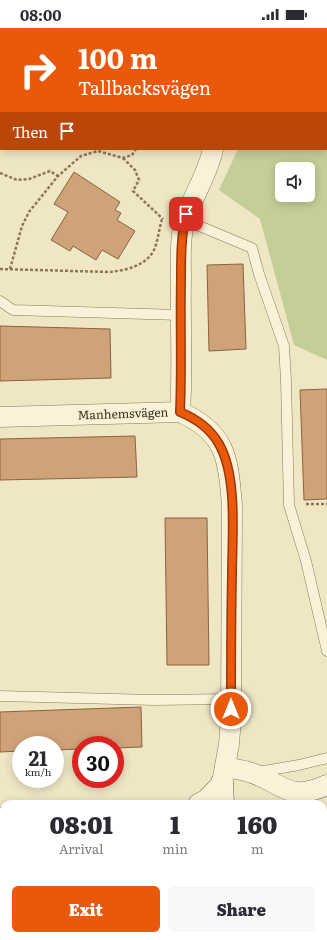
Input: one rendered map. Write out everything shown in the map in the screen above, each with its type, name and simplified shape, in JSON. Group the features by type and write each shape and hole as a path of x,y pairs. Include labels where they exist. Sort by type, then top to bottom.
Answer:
{"street":[{"path":"180,412 182,385 180,315 182,236 186,214 207,171 213,150"},
{"name":"Manhemsvägen","path":"0,417 180,412 196,419 212,432 220,445 229,470 232,504 230,744 223,785"},
{"path":"206,800 223,785 252,773 280,787 300,793 327,785"}],"lane":[{"path":"185,220 252,248 259,274 284,346 289,505 306,561 327,652"},
{"path":"0,301 13,310 180,315"},
{"path":"0,696 154,700 231,699"},
{"path":"252,773 299,765 327,758"}],"path":[{"path":"123,158 132,155 135,150"},
{"path":"10,269 22,226 29,212 58,176 81,156 98,151 123,158 135,170 139,180 133,190 162,219 185,220"},
{"path":"0,173 17,180 29,179 50,171 58,176"},
{"path":"0,269 110,272 126,270 139,265 154,250 162,219"},
{"path":"289,505 327,504"}],"green space":[{"path":"238,150 327,150 327,360 294,345 260,219 219,190"}],"building":[{"path":"74,172 120,202 115,210 121,213 117,220 135,231 118,259 102,250 96,260 73,246 70,251 51,240 68,212 54,204"},
{"path":"243,264 246,349 209,351 207,265"},
{"path":"0,326 110,329 111,378 0,381"},
{"path":"327,389 327,499 304,500 300,390"},
{"path":"135,436 137,477 0,480 0,439"},
{"path":"165,518 207,518 209,665 167,665"},
{"path":"141,707 142,747 124,748 124,736 72,736 72,749 64,750 64,736 12,736 12,751 0,752 0,712"}],"route":[{"path":"186,214 182,236 180,325 182,385 180,412 196,419 212,432 220,445 229,470 232,504 231,709"}]}
